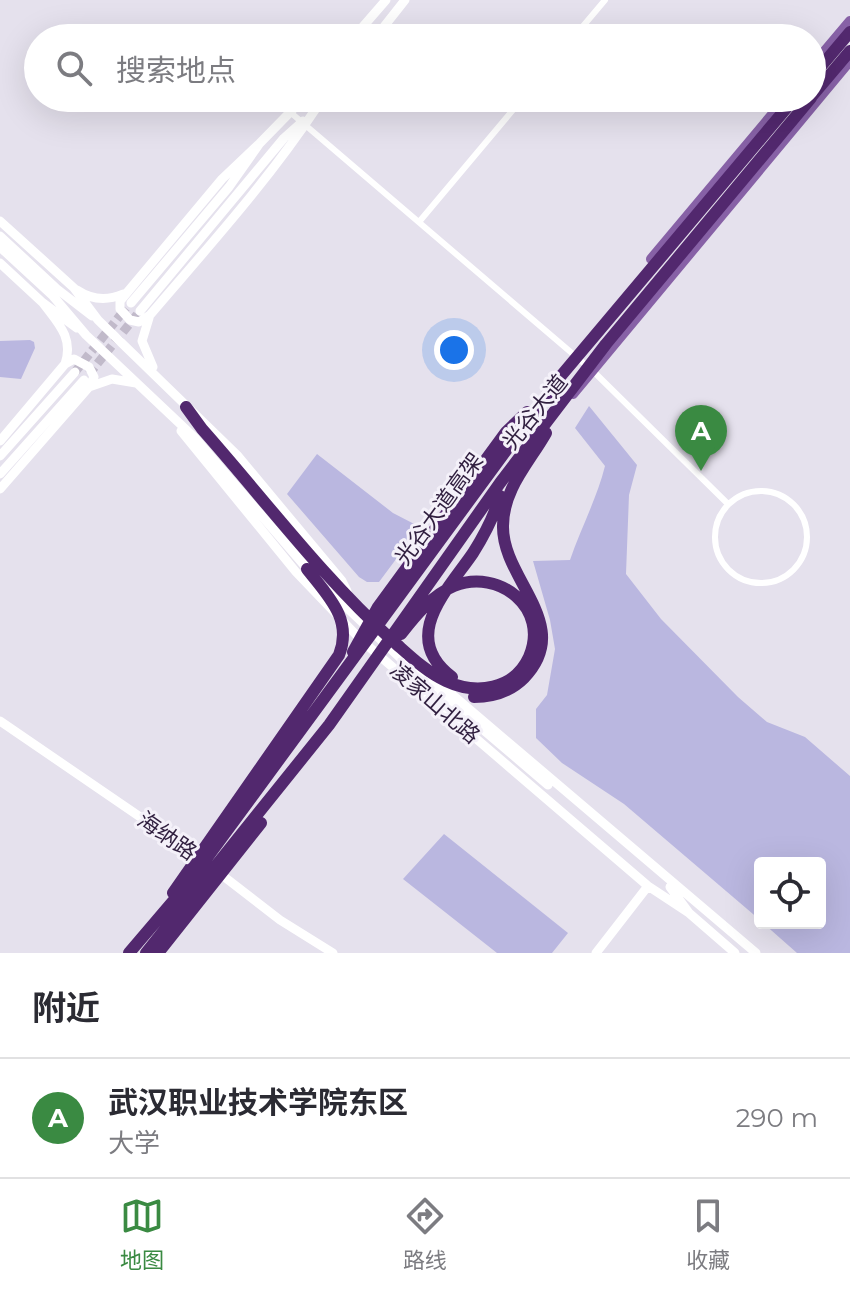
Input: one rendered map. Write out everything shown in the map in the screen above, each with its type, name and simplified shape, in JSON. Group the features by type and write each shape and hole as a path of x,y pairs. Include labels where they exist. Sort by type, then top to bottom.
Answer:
{"highway":[{"path":"826,60 850,32"},
{"name":"光谷大道高架","path":"826,79 850,51"},
{"name":"光谷大道高架","path":"129,953 187,885 560,377 783,112"},
{"name":"光谷大道高架","path":"148,953 329,725 500,483 606,344 799,112"},
{"path":"186,407 350,601 399,646 433,674 468,688 491,688 510,680 524,665 532,648 533,628 528,609 513,591 495,583 469,582 440,594 417,615 386,655 362,679"},
{"path":"413,670 454,693 477,697 504,692 517,685 533,666 541,649 542,626 534,601 509,557 503,519 508,495 559,409"},
{"path":"337,683 378,607 506,432 530,410"},
{"path":"468,688 439,667 434,659 428,640 430,620 438,602 493,519 503,485"},
{"path":"157,920 181,879 339,655 344,637 342,618 307,569"},
{"path":"158,953 242,850 329,725"}],"main road":[{"path":"365,24 386,0"},
{"path":"386,24 405,0"},
{"path":"826,49 850,21"},
{"name":"光谷大道","path":"826,90 850,61"},
{"path":"290,112 222,179 126,292 118,305 123,314 135,322 145,313 284,138 313,112"},
{"name":"光谷大道","path":"122,953 201,859 573,354 774,112"},
{"name":"光谷大道","path":"148,953 217,871 387,639 396,632 503,485 575,393 808,112"},
{"path":"131,303 229,187 260,143"},
{"path":"0,221 87,297 114,298 126,292"},
{"path":"0,236 79,309 98,320"},
{"path":"0,247 53,296 86,335"},
{"path":"0,263 43,303 86,335 171,415 221,467 307,569 413,670 675,891 689,913"},
{"path":"74,288 98,320 237,455 342,581 354,608 346,616 334,614"},
{"path":"43,303 67,338 65,364"},
{"path":"145,313 142,341 157,376"},
{"path":"0,441 65,364 74,359 89,367 94,377 0,474"},
{"path":"0,456 75,372"},
{"path":"0,489 87,384 112,379 140,385"},
{"name":"凌家山北路","path":"171,415 189,443 334,614 361,640 648,886 689,913 735,953"},
{"path":"352,601 372,626 756,953"},
{"name":"海纳路","path":"0,721 201,859 280,920 333,953"},
{"path":"596,953 648,886"}],"street":[{"path":"585,24 605,0"},
{"path":"290,112 594,372 728,504"},
{"path":"419,222 511,112"},
{"path":"757,491 773,492 799,510 806,525 807,541 804,556 796,569 770,583 741,579 729,571 715,545 719,516 728,504 741,495 757,491"}],"shaded area":[{"path":"30,340 35,348 21,379 0,377 0,341"},
{"path":"589,406 637,465 629,495 626,574 661,619 767,722 805,737 850,776 850,953 797,953 770,929 826,929 826,857 754,857 754,915 624,804 562,763 536,738 536,709 547,695 555,649 533,561 570,560 605,466 575,428"},
{"path":"317,454 393,513 420,527 379,582 367,582 359,577 287,494"},
{"path":"444,834 568,933 552,953 497,953 403,879"}],"tunnel":[{"path":"75,372 126,308"},
{"path":"89,374 140,311"}],"place":[{"name":"武汉职业技术学院东区","path":"701,471"}]}
